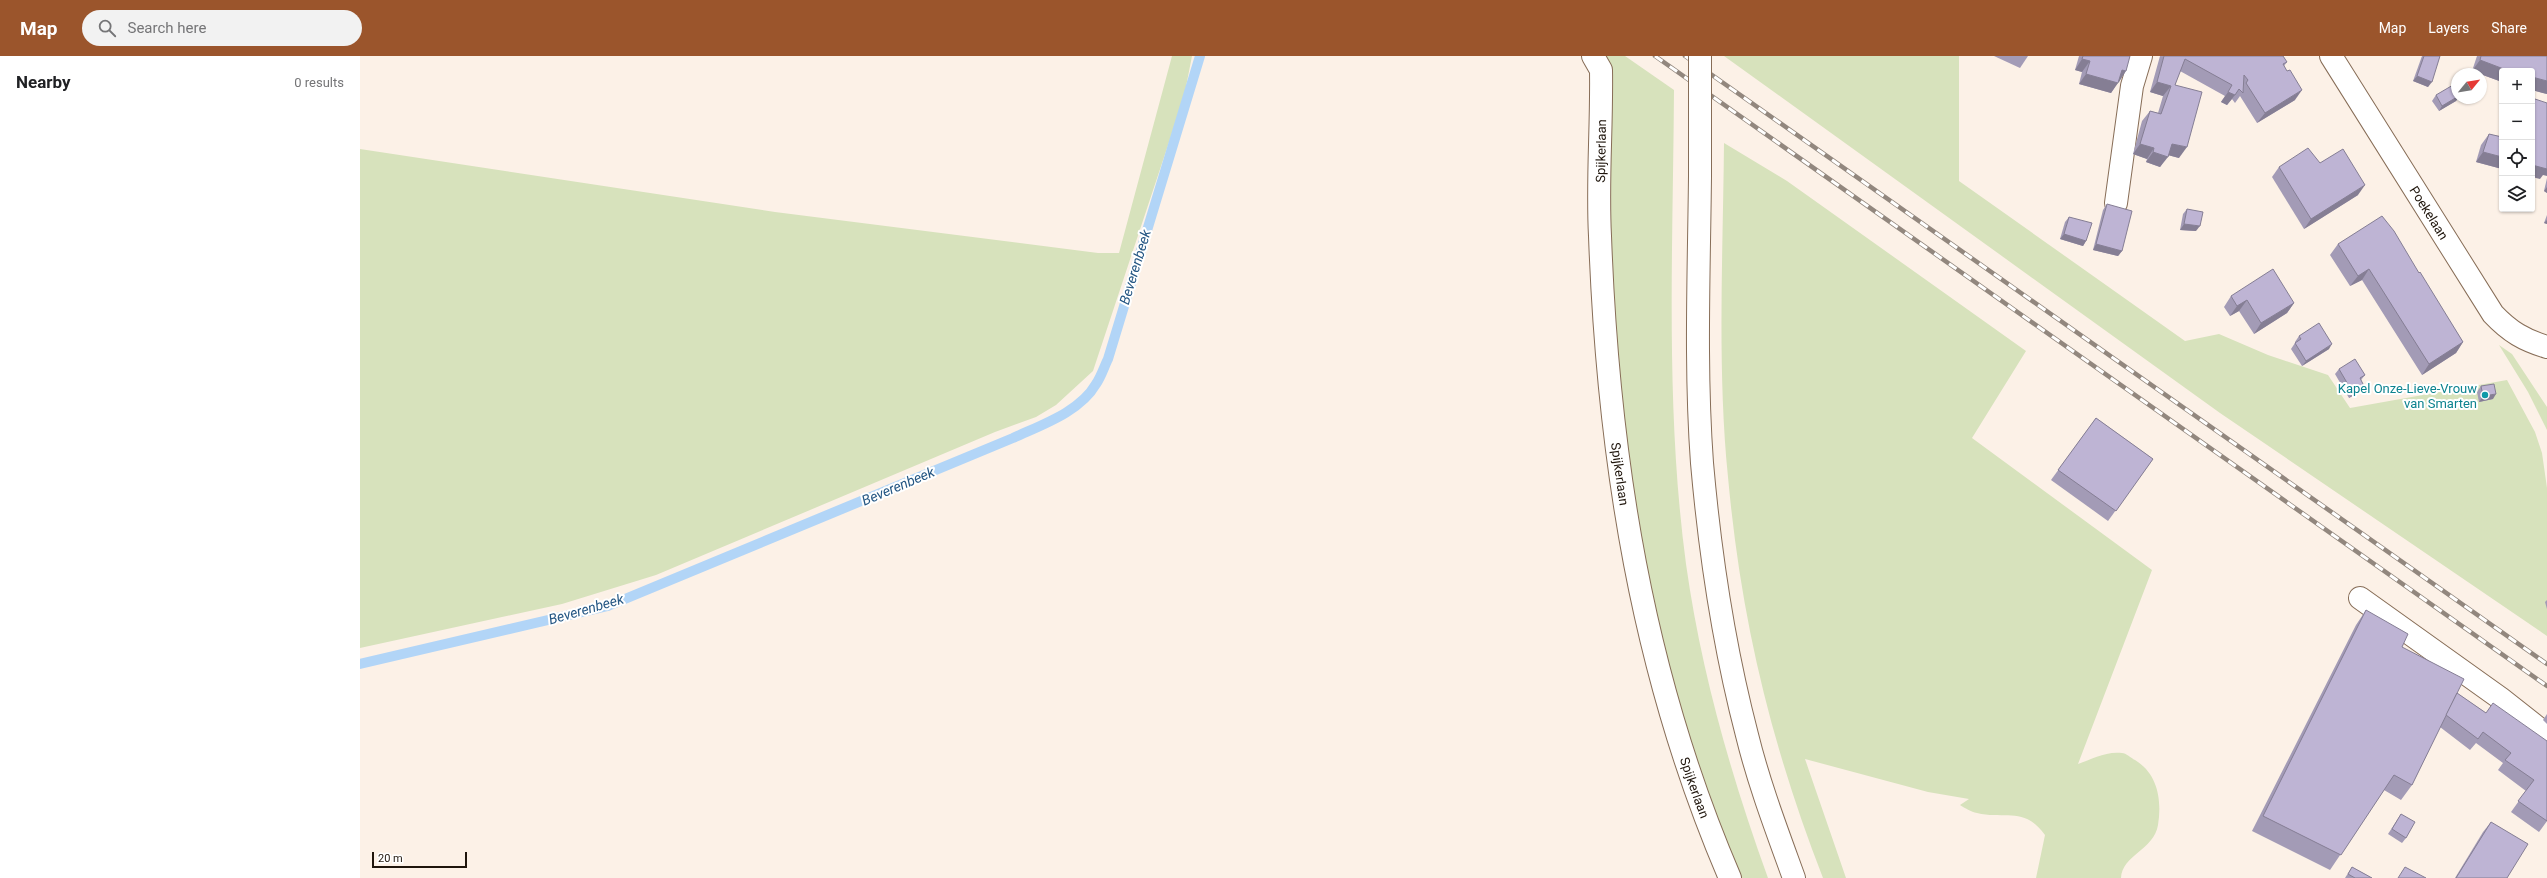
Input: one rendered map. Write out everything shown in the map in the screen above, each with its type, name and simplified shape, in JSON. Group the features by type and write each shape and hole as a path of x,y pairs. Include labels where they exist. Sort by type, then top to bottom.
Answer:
{"street":[{"name":"Spijkerlaan","path":"1593,56 1601,70 1599,234 1611,418 1619,481 1635,565 1684,759 1730,878"},
{"path":"1700,56 1699,372 1702,462 1713,560 1729,652 1747,735 1794,878"},
{"path":"2116,203 2132,86 2141,56"},
{"name":"Poekelaan","path":"2331,56 2493,314 2508,330 2525,341 2547,347"},
{"path":"2360,598 2500,698 2547,735"}],"green space":[{"path":"1172,56 1192,56 1184,97 1093,371 1056,405 1036,417 995,432 656,575 562,604 360,648 360,149 775,212 1098,253 1119,253"},
{"path":"1598,56 1625,56 1674,90 1672,268 1673,387 1679,505 1686,564 1700,644 1719,723 1754,840 1768,878 1738,878 1679,716 1627,480 1608,250 1611,66"},
{"path":"1724,56 1959,56 1959,181 2185,341 2219,334 2268,355 2328,375 2350,408 2507,380 2535,432 2542,453 2547,488 2547,636 2220,413"},
{"path":"1724,143 1787,181 2026,351 1972,438 2152,570 2078,764 2105,754 2124,753 2143,766 2149,773 2157,788 2159,797 2159,816 2155,834 2151,841 2127,864 2123,870 2121,878 2036,878 2045,835 2030,820 2022,817 1987,815 1975,812 1960,805 1969,799 1928,792 1805,759 1846,878 1823,878 1788,779 1761,681 1741,581 1734,530 1728,477 1723,394 1722,310"},
{"path":"2499,345 2512,354 2547,407 2547,430 2528,392"}],"building":[{"path":"2083,56 2130,56 2126,71 2122,70 2118,83 2086,74 2090,61 2082,59"},
{"path":"2164,56 2283,56 2287,62 2283,64 2287,71 2290,70 2302,90 2265,113 2246,83 2248,80 2244,75 2243,93 2239,89 2235,95 2228,92 2232,85 2185,59 2175,85 2202,92 2187,147 2172,144 2168,157 2153,152 2154,148 2140,144 2150,111 2161,114 2171,86 2157,82"},
{"path":"2424,56 2440,56 2432,82 2417,76"},
{"path":"2481,56 2547,56 2547,81 2535,78 2535,68 2501,68 2480,60"},
{"path":"2451,86 2451,101 2442,106 2436,95"},
{"path":"2535,99 2547,103 2547,169 2535,166"},
{"path":"2489,134 2499,136 2499,156 2483,152"},
{"path":"2308,148 2320,163 2343,149 2365,185 2311,219 2279,167"},
{"path":"2107,204 2132,211 2122,251 2096,244"},
{"path":"2187,209 2203,212 2200,226 2184,224"},
{"path":"2382,216 2394,231 2463,342 2429,364 2369,269 2358,276 2338,244"},
{"path":"2069,217 2092,223 2086,241 2064,234"},
{"path":"2273,269 2294,303 2261,323 2247,300 2237,306 2231,296"},
{"path":"2319,323 2332,344 2306,361 2295,343 2301,339 2299,336"},
{"path":"2355,359 2365,375 2360,378 2364,386 2353,393 2339,369"},
{"path":"2494,384 2496,394 2483,396 2481,386"},
{"path":"2096,418 2153,459 2116,511 2058,470"},
{"path":"2366,610 2408,634 2402,647 2464,679 2412,785 2394,775 2341,855 2263,816"},
{"path":"2457,693 2486,713 2493,703 2547,741 2547,821 2518,801 2534,780 2505,760 2511,753 2483,732 2478,739 2446,715"},
{"path":"2401,814 2415,822 2406,838 2392,829"},
{"path":"2491,822 2528,844 2507,878 2456,878"},
{"path":"2352,867 2372,878 2355,878 2348,874"},
{"path":"2405,867 2426,878 2398,878"}],"waterway":[{"name":"Beverenbeek","path":"360,664 608,606 1013,438 1047,423 1070,410 1089,394 1096,384 1108,359 1200,56"}],"railway":[{"path":"1655,56 2547,686"},
{"path":"1685,56 2547,664"}],"place":[{"name":"Kapel Onze-Lieve-Vrouw van Smarten","path":"2485,395"}]}
